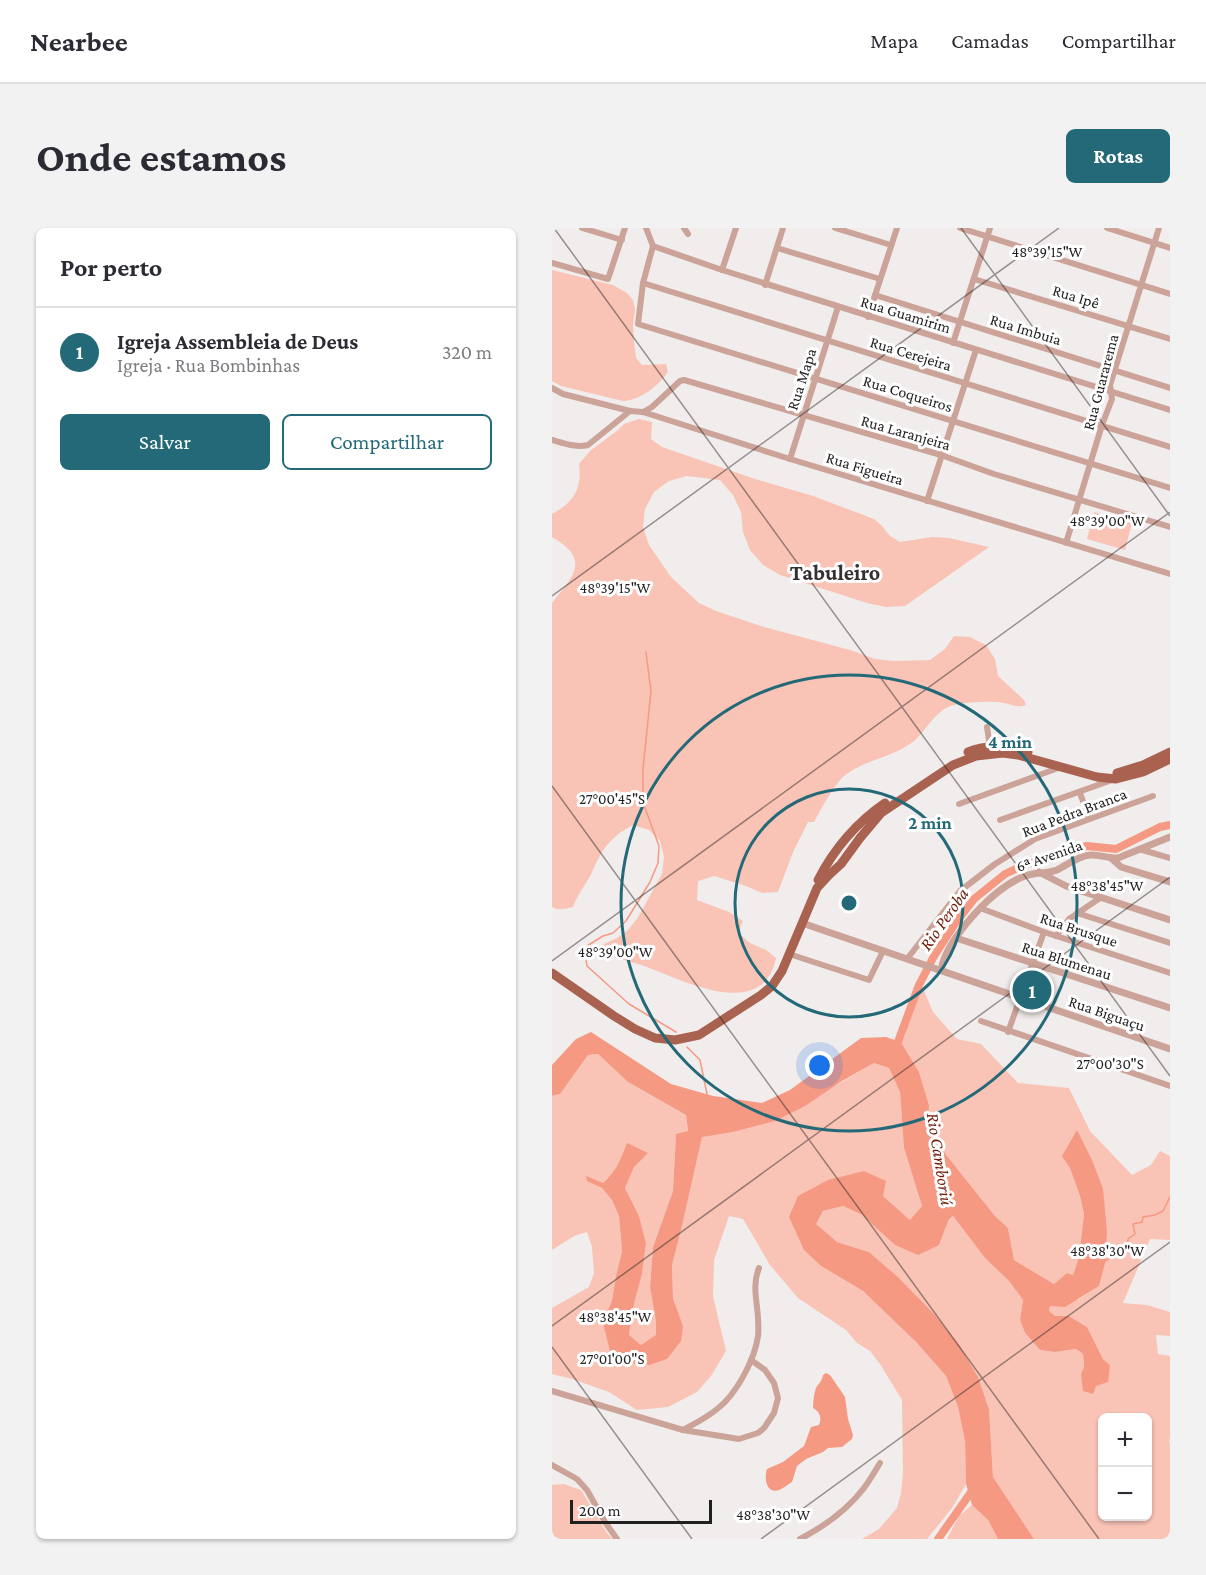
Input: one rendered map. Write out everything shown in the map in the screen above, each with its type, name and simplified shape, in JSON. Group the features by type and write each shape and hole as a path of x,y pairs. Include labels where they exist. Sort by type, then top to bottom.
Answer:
{"main road":[{"path":"552,973 635,1029 655,1038 675,1040 699,1035 768,990 777,981 817,888 818,879 833,854 851,831 870,813 950,761 974,750 990,747 1015,748 1083,768 1118,773 1131,770 1170,752"},
{"path":"817,888 844,860 876,818 890,806 965,759 1003,753 1018,755 1096,777 1116,779 1143,772 1170,759"},
{"path":"851,831 857,832 860,838"},
{"path":"833,854 838,860 844,860"}],"street":[{"path":"582,228 622,240"},
{"path":"552,263 608,279 625,228"},
{"path":"644,283 653,246 646,228"},
{"path":"722,270 736,228"},
{"path":"765,285 783,228"},
{"path":"835,228 891,245"},
{"path":"868,317 897,228"},
{"path":"960,228 1170,294"},
{"path":"953,344 990,228"},
{"path":"1107,228 1170,248"},
{"name":"Rua Guararema","path":"1066,543 1112,399 1110,385 1159,228"},
{"name":"Rua Guamirim","path":"653,246 765,285 1170,410"},
{"path":"777,248 880,279"},
{"name":"Rua Ipê","path":"974,279 1170,339"},
{"name":"Rua Coqueiros","path":"644,283 638,324 1170,488"},
{"name":"Rua Cerejeira","path":"644,283 1170,447"},
{"name":"Rua Imbuia","path":"875,295 1170,388"},
{"name":"Rua Mapa","path":"790,459 838,307"},
{"path":"927,501 976,350"},
{"name":"Rua Laranjeira","path":"644,412 684,380 941,455 994,474 1170,527"},
{"name":"Rua Figueira","path":"552,388 563,394 630,411 644,412 790,459 1170,574"},
{"path":"552,440 582,447 588,445 630,411"},
{"path":"987,727 990,747"},
{"path":"959,804 1061,767"},
{"path":"1000,820 1116,779"},
{"path":"1080,793 1089,818"},
{"name":"Rua Pedra Branca","path":"907,959 950,902 969,882 1030,842 1089,818 1153,796"},
{"name":"6ª Avenida","path":"937,969 956,938 980,908 1012,883 1040,872 1058,870 1087,855 1118,858 1170,837"},
{"path":"1139,849 1170,858"},
{"path":"1111,858 1121,867 1170,882"},
{"path":"1040,872 1066,886 1170,920"},
{"path":"1056,936 1077,913 1100,898"},
{"name":"Rua Brusque","path":"980,908 1044,932 1170,973"},
{"path":"1077,913 1170,943"},
{"name":"Rua Biguaçu","path":"802,923 1170,1048"},
{"path":"1008,1032 1044,932"},
{"name":"Rua Blumenau","path":"956,938 1170,1008"},
{"path":"789,954 869,980 883,951"},
{"path":"981,1022 1170,1086"},
{"path":"683,1430 705,1418 725,1402 739,1385 758,1336 754,1288 759,1268"},
{"path":"552,1391 683,1430 739,1439 758,1433 764,1428 774,1413 778,1398 774,1383 765,1370 750,1360"},
{"path":"800,1539 821,1527 849,1504 864,1488 880,1463"},
{"path":"552,1465 577,1479 587,1490 617,1539"}],"shaded area":[{"path":"552,270 613,285 627,293 633,300 635,309 633,326 636,358 642,365 666,364 668,372 654,387 643,395 623,401 561,386 552,381"},
{"path":"639,419 652,422 651,439 662,447 813,496 874,519 890,536 900,542 932,537 949,538 989,547 905,606 886,607 867,603 780,575 763,565 750,550 743,532 741,512 733,495 720,480 687,476 669,481 654,492 645,509 643,527 649,545 671,577 699,603 764,627 875,659 930,660 945,649 954,636 970,637 986,645 995,659 998,676 1024,700 1026,705 982,702 948,707 906,747 852,770 844,776 832,791 814,822 808,822 793,852 778,892 762,893 714,876 698,881 697,900 729,912 743,921 738,933 776,958 768,977 756,988 739,993 720,992 701,987 616,958 601,948 602,945 627,931 637,919 662,874 664,857 660,841 649,830 633,825 617,835 600,855 573,907 560,909 552,907 552,603 572,576 575,560 564,545 552,537 552,514 566,505 575,494 579,481 579,464 590,451 624,424"},
{"path":"1094,512 1132,523 1125,550 1087,539"},
{"path":"922,986 933,1012 957,1039 981,1044 1018,1083 1069,1088 1090,1131 1132,1175 1151,1165 1160,1151 1170,1156 1170,1240 1150,1239 1123,1303 1147,1305 1170,1312 1170,1336 1156,1335 1158,1354 1170,1356 1170,1539 1034,1539 993,1477 989,1409 978,1377 959,1346 935,1315 898,1277 869,1252 837,1242 815,1225 823,1211 843,1206 862,1214 895,1245 939,1245 949,1219 953,1216 985,1258 1009,1281 1023,1300 1020,1320 1025,1333 1040,1350 1055,1352 1076,1349 1083,1354 1084,1367 1081,1374 1096,1386 1110,1365 1103,1359 1087,1327 1069,1316 1055,1316 1049,1311 1050,1306 1079,1299 1099,1286 1106,1260 1107,1232 1070,1168 1084,1214 1079,1257 1073,1275 1067,1273 1054,1284 1014,1260 1008,1228 995,1216 947,1156 928,1126 929,1105 919,1072 901,1042 906,1034 903,1028"},
{"path":"598,1054 628,1082 686,1115 688,1132 676,1134 673,1191 653,1247 650,1287 656,1321 656,1336 641,1345 629,1335 646,1243 639,1216 625,1188 634,1167 620,1161 612,1175 603,1183 587,1177 588,1181 602,1188 612,1200 619,1216 622,1251 612,1300 603,1323 626,1363 650,1365 667,1359 683,1326 673,1298 672,1265 702,1136 733,1132 775,1121 874,1063 889,1068 900,1092 904,1148 922,1206 910,1220 883,1196 864,1171 798,1196 821,1266 863,1291 916,1342 946,1376 958,1407 965,1441 966,1484 952,1508 927,1539 862,1539 879,1529 897,1508 903,1473 902,1400 870,1351 857,1343 846,1330 798,1298 770,1265 743,1219 729,1216 714,1260 713,1296 726,1351 711,1376 697,1392 668,1407 637,1410 609,1392 552,1374 552,1308 589,1287 594,1273 592,1247 587,1232 574,1236 552,1250 552,1096 560,1094 588,1055"},
{"path":"564,1484 581,1490 613,1539 552,1539 552,1485"},
{"path":"972,1505 988,1520 998,1539 947,1539 959,1516"}],"water":[{"name":"Rio Camboriú","path":"591,1032 671,1084 713,1096 762,1103 790,1090 861,1038 886,1037 901,1042 919,1072 929,1105 928,1127 947,1156 995,1216 1008,1228 1014,1260 1054,1284 1067,1273 1073,1275 1079,1257 1084,1214 1070,1168 1062,1156 1077,1130 1103,1189 1107,1232 1106,1260 1099,1286 1065,1307 1050,1306 1049,1311 1055,1316 1069,1316 1087,1327 1103,1359 1110,1365 1108,1382 1096,1386 1093,1394 1083,1391 1081,1374 1084,1367 1083,1354 1076,1349 1055,1352 1040,1350 1025,1333 1020,1320 1023,1300 1009,1281 985,1258 953,1216 949,1219 939,1245 918,1255 895,1245 861,1214 843,1206 823,1211 816,1224 837,1242 869,1252 898,1277 935,1315 959,1345 978,1377 989,1409 993,1477 1034,1539 998,1539 988,1520 972,1505 966,1484 965,1441 958,1407 946,1376 916,1342 863,1291 821,1266 804,1250 789,1217 798,1196 828,1180 864,1171 886,1181 883,1196 910,1220 922,1206 904,1148 900,1092 889,1068 874,1063 805,1106 775,1121 702,1137 672,1265 673,1298 683,1326 681,1341 667,1359 650,1365 626,1363 610,1351 603,1323 612,1300 622,1251 619,1216 612,1200 602,1188 587,1181 586,1176 603,1183 608,1179 615,1170 627,1143 648,1153 634,1167 625,1188 639,1216 646,1243 629,1335 641,1345 656,1335 650,1287 653,1247 673,1191 676,1134 688,1131 686,1115 628,1082 598,1054 588,1055 560,1094 552,1096 552,1065 576,1039"},
{"path":"826,1373 830,1375 845,1397 852,1439 842,1447 828,1448 806,1459 797,1466 792,1482 781,1489 771,1490 766,1481 767,1469 783,1462 804,1446 811,1427 819,1425 819,1413 813,1408 814,1398 816,1388"}],"waterway":[{"path":"646,652 651,691 643,789 645,808 659,846 658,863 650,882 626,921 613,933 587,946 585,954 587,966 629,1004 676,1032"},
{"name":"Rio Peroba","path":"895,1050 919,985 934,956 974,899 1005,874 1026,864 1046,860 1087,846 1116,849 1160,827 1170,825"},
{"path":"687,1047 700,1060 707,1094"},
{"path":"1105,1261 1117,1254 1127,1252 1128,1239 1135,1234 1133,1224 1142,1222 1143,1217 1163,1211 1170,1197"},
{"path":"938,1539 974,1488"}],"place":[{"name":"Igreja Assembleia de Deus","path":"1032,990"}],"district":[{"name":"Tabuleiro","path":"835,572"}]}
